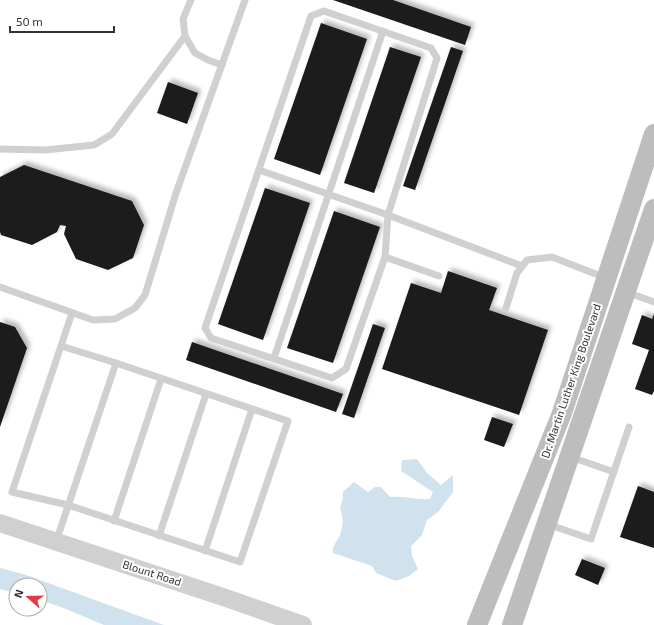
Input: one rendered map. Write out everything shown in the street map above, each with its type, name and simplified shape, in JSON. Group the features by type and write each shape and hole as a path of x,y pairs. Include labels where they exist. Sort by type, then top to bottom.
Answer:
{"main road":[{"name":"Dr. Martin Luther King Boulevard","path":"477,625 562,413 654,134"},
{"path":"626,292 624,263 635,215 631,203"},
{"path":"512,625 654,209"},
{"path":"597,378 592,363 608,316 613,287 606,278"}],"street":[{"name":"Blount Road","path":"0,523 303,625"}],"lane":[{"path":"191,0 183,19 184,36 195,53 222,65"},
{"path":"0,287 93,320 115,320 135,308 145,295 176,193 245,0"},
{"path":"324,11 431,48 437,58 388,214 385,257 346,369 332,378 211,338 205,328 259,170 311,16 324,11"},
{"path":"274,358 383,31"},
{"path":"0,149 45,150 94,145 112,134 184,36"},
{"path":"259,170 388,214 522,266"},
{"path":"385,257 439,276"},
{"path":"506,308 517,273 527,260 552,257 606,278"},
{"path":"626,292 654,302"},
{"path":"61,346 288,421 240,562 68,505 12,492 72,313"},
{"path":"56,542 116,363"},
{"path":"114,521 161,379"},
{"path":"159,536 206,394"},
{"path":"205,551 252,409"},
{"path":"547,524 591,539 630,427"},
{"path":"570,456 614,472"}],"water":[{"path":"417,459 427,473 441,485 453,475 453,492 439,511 427,520 422,535 411,546 412,556 418,569 409,576 396,581 376,573 372,566 333,553 343,522 340,509 343,492 354,482 368,492 375,487 381,487 390,497 430,499 433,492 401,471 402,460"},
{"path":"0,568 32,577 8,577 8,591 0,589"},
{"path":"48,583 164,625 104,625 48,603"}],"building":[{"path":"333,0 393,0 471,27 465,45"},
{"path":"321,23 367,39 320,175 274,159"},
{"path":"390,47 421,57 374,193 344,183"},
{"path":"451,47 463,51 415,190 403,186"},
{"path":"168,82 198,93 187,124 157,113"},
{"path":"24,165 132,201 144,225 133,258 108,270 76,259 64,234 66,226 60,225 57,232 32,245 1,235 0,177"},
{"path":"265,188 310,203 263,340 218,324"},
{"path":"334,211 380,227 333,363 287,348"},
{"path":"448,271 497,288 489,310 548,330 519,415 382,369 411,283 441,293"},
{"path":"654,314 654,391 652,395 635,389 649,350 632,344 642,315 652,319"},
{"path":"0,322 15,327 27,348 0,427"},
{"path":"373,324 385,328 354,418 342,414"},
{"path":"192,342 343,394 336,412 186,360"},
{"path":"492,417 513,424 504,447 484,440"},
{"path":"638,486 654,492 654,548 620,537"},
{"path":"582,559 605,568 598,585 575,575"}]}
